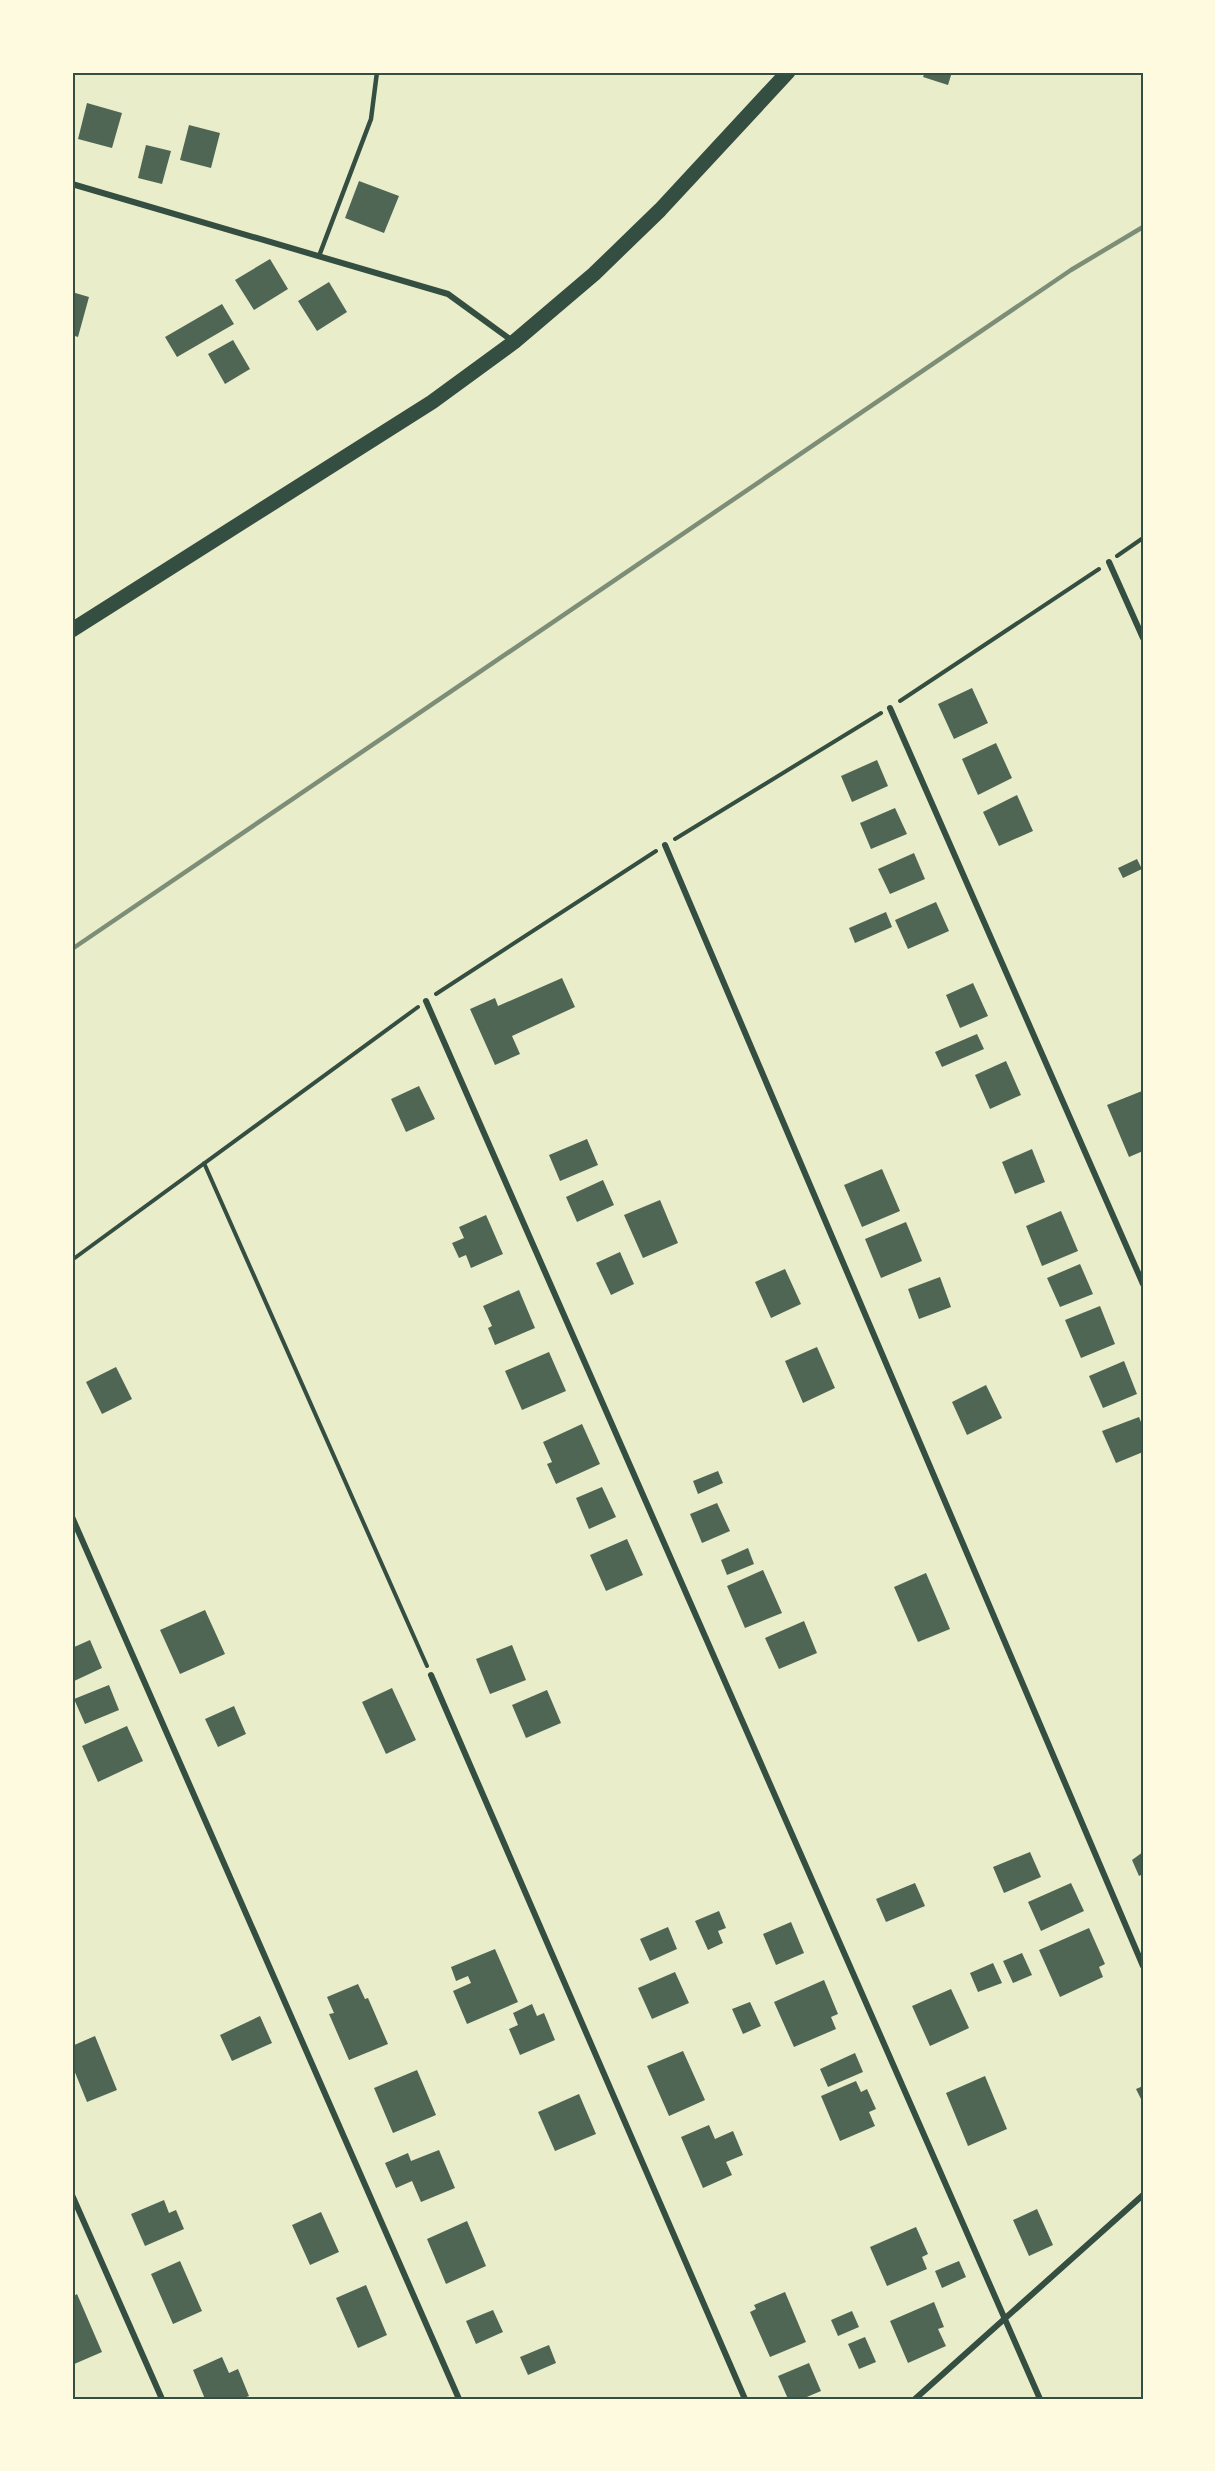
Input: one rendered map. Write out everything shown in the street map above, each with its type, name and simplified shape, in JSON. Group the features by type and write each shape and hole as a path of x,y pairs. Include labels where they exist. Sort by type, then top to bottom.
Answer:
{"main road":[{"path":"72,630 432,402 514,342 594,274 660,210 788,72"}],"street":[{"path":"72,184 448,294 514,342"},
{"path":"1109,562 1143,638"},
{"path":"890,708 1143,1284"},
{"path":"665,844 1143,1966"},
{"path":"426,1001 1040,2399"},
{"path":"72,1517 459,2399"},
{"path":"431,1675 746,2399"},
{"path":"72,2195 162,2399"},
{"path":"915,2399 1143,2195"}],"lane":[{"path":"318,256 370,119 377,72"}],"path":[{"path":"72,1260 426,1001 665,844 890,708 1143,538"},
{"path":"204,1163 431,1675"}],"building":[{"path":"925,72 952,72 948,85 923,77"},
{"path":"87,103 122,113 112,148 78,139"},
{"path":"189,125 220,133 211,168 180,160"},
{"path":"146,145 171,151 162,184 138,178"},
{"path":"359,181 399,196 384,233 345,218"},
{"path":"270,259 288,289 254,310 235,280"},
{"path":"329,282 347,312 317,331 298,301"},
{"path":"72,292 89,297 78,337 72,335"},
{"path":"222,304 234,324 177,357 165,337"},
{"path":"233,340 250,369 225,384 208,354"},
{"path":"972,688 988,723 954,739 938,704"},
{"path":"996,743 1012,778 978,795 962,759"},
{"path":"877,760 888,786 852,802 841,776"},
{"path":"1017,795 1033,831 999,846 983,812"},
{"path":"895,808 907,834 871,849 860,823"},
{"path":"914,853 925,879 890,894 878,869"},
{"path":"1137,859 1142,869 1123,878 1118,868"},
{"path":"936,902 949,931 908,949 895,920"},
{"path":"886,912 892,927 855,943 849,928"},
{"path":"562,978 575,1007 512,1036 520,1054 495,1065 470,1009 495,998 498,1006"},
{"path":"973,983 988,1016 960,1028 946,995"},
{"path":"977,1034 984,1049 942,1067 935,1052"},
{"path":"1006,1061 1021,1095 990,1109 975,1075"},
{"path":"419,1086 435,1119 406,1132 391,1099"},
{"path":"1142,1091 1143,1151 1129,1157 1107,1105"},
{"path":"587,1139 598,1165 560,1181 549,1155"},
{"path":"1032,1149 1045,1182 1015,1194 1002,1162"},
{"path":"882,1169 900,1211 862,1227 844,1185"},
{"path":"603,1180 614,1205 577,1222 566,1197"},
{"path":"660,1200 678,1243 643,1258 624,1215"},
{"path":"1061,1211 1078,1251 1042,1266 1026,1226"},
{"path":"486,1215 503,1254 471,1268 466,1255 459,1258 452,1243 464,1238 459,1227"},
{"path":"906,1222 922,1261 881,1278 865,1239"},
{"path":"620,1252 634,1284 611,1295 596,1263"},
{"path":"1080,1264 1093,1294 1060,1307 1047,1278"},
{"path":"785,1269 801,1304 771,1318 755,1282"},
{"path":"940,1277 951,1307 919,1319 908,1289"},
{"path":"519,1290 535,1328 495,1345 488,1328 492,1326 483,1306"},
{"path":"1100,1306 1115,1344 1081,1358 1065,1320"},
{"path":"817,1347 835,1388 803,1403 785,1361"},
{"path":"549,1352 566,1391 522,1410 505,1371"},
{"path":"1124,1361 1137,1394 1103,1408 1089,1376"},
{"path":"116,1367 132,1399 102,1414 86,1382"},
{"path":"986,1385 1002,1418 967,1435 952,1402"},
{"path":"1139,1417 1143,1427 1143,1452 1116,1463 1102,1431"},
{"path":"582,1424 600,1464 556,1484 547,1464 552,1462 543,1442"},
{"path":"718,1471 723,1483 698,1494 693,1481"},
{"path":"602,1487 616,1517 589,1529 576,1498"},
{"path":"717,1503 730,1531 702,1543 690,1514"},
{"path":"627,1539 643,1575 606,1591 590,1555"},
{"path":"748,1548 754,1564 727,1575 721,1560"},
{"path":"763,1570 782,1613 745,1628 727,1586"},
{"path":"926,1573 950,1629 918,1642 894,1587"},
{"path":"205,1610 225,1654 180,1674 160,1630"},
{"path":"804,1621 817,1653 779,1669 765,1638"},
{"path":"90,1640 102,1668 72,1682 72,1648"},
{"path":"512,1645 526,1680 490,1694 476,1659"},
{"path":"109,1685 119,1710 85,1724 74,1699"},
{"path":"392,1688 416,1740 386,1754 362,1702"},
{"path":"547,1690 561,1723 526,1738 512,1705"},
{"path":"234,1706 246,1734 218,1747 205,1719"},
{"path":"127,1726 143,1761 98,1782 82,1746"},
{"path":"1030,1852 1041,1877 1004,1893 993,1867"},
{"path":"1143,1852 1143,1874 1139,1876 1132,1860"},
{"path":"915,1883 925,1906 886,1922 876,1899"},
{"path":"1071,1883 1084,1911 1041,1931 1028,1902"},
{"path":"719,1911 726,1928 718,1931 723,1943 708,1950 695,1921"},
{"path":"791,1922 804,1953 776,1965 763,1934"},
{"path":"668,1927 677,1949 650,1961 640,1939"},
{"path":"1089,1928 1105,1964 1099,1967 1103,1977 1060,1997 1039,1950"},
{"path":"495,1949 518,2002 467,2024 453,1991 471,1983 468,1976 456,1981 451,1967"},
{"path":"1022,1953 1032,1975 1013,1983 1003,1961"},
{"path":"993,1963 1002,1983 978,1992 970,1973"},
{"path":"675,1972 689,2003 652,2019 638,1988"},
{"path":"824,1980 838,2014 831,2017 836,2029 794,2047 774,2002"},
{"path":"358,1984 365,1999 368,1998 388,2044 349,2060 329,2014 334,2013 327,1997"},
{"path":"951,1989 969,2028 930,2046 912,2006"},
{"path":"750,2002 761,2026 743,2034 732,2009"},
{"path":"532,2004 537,2016 544,2013 555,2040 520,2055 509,2029 518,2025 513,2013"},
{"path":"260,2016 272,2043 232,2061 220,2035"},
{"path":"95,2036 117,2090 87,2102 72,2065 72,2046"},
{"path":"683,2051 705,2100 669,2116 647,2066"},
{"path":"855,2053 863,2072 828,2087 820,2069"},
{"path":"417,2070 436,2115 393,2133 374,2088"},
{"path":"985,2076 1007,2129 968,2146 946,2093"},
{"path":"856,2081 861,2092 867,2089 876,2109 869,2112 875,2126 840,2141 821,2096"},
{"path":"1143,2086 1143,2103 1136,2089"},
{"path":"579,2094 596,2134 555,2151 538,2112"},
{"path":"709,2125 715,2139 733,2131 743,2155 726,2162 732,2175 703,2188 681,2137"},
{"path":"439,2150 455,2188 421,2202 412,2181 396,2188 385,2163 408,2153 411,2161"},
{"path":"164,2200 169,2213 176,2210 184,2229 145,2246 131,2214"},
{"path":"1037,2209 1053,2245 1029,2256 1013,2220"},
{"path":"321,2212 339,2252 310,2265 292,2225"},
{"path":"467,2221 486,2266 446,2284 427,2239"},
{"path":"916,2227 928,2254 922,2257 927,2269 887,2286 870,2247"},
{"path":"180,2261 202,2311 173,2324 151,2274"},
{"path":"959,2261 966,2277 942,2288 935,2271"},
{"path":"366,2285 387,2335 358,2348 336,2298"},
{"path":"785,2292 806,2342 770,2357 750,2312 756,2309 754,2305"},
{"path":"77,2294 102,2352 72,2365 72,2297"},
{"path":"934,2302 944,2327 938,2329 946,2346 908,2363 890,2321"},
{"path":"493,2310 503,2332 476,2344 466,2321"},
{"path":"852,2311 859,2327 838,2336 831,2320"},
{"path":"865,2337 876,2362 859,2369 848,2344"},
{"path":"549,2345 556,2363 528,2375 520,2357"},
{"path":"222,2357 229,2373 238,2369 249,2396 241,2399 205,2399 193,2370"},
{"path":"809,2363 821,2391 802,2399 788,2399 778,2376"}],"railway":[{"path":"72,949 1071,270 1143,227"}]}
